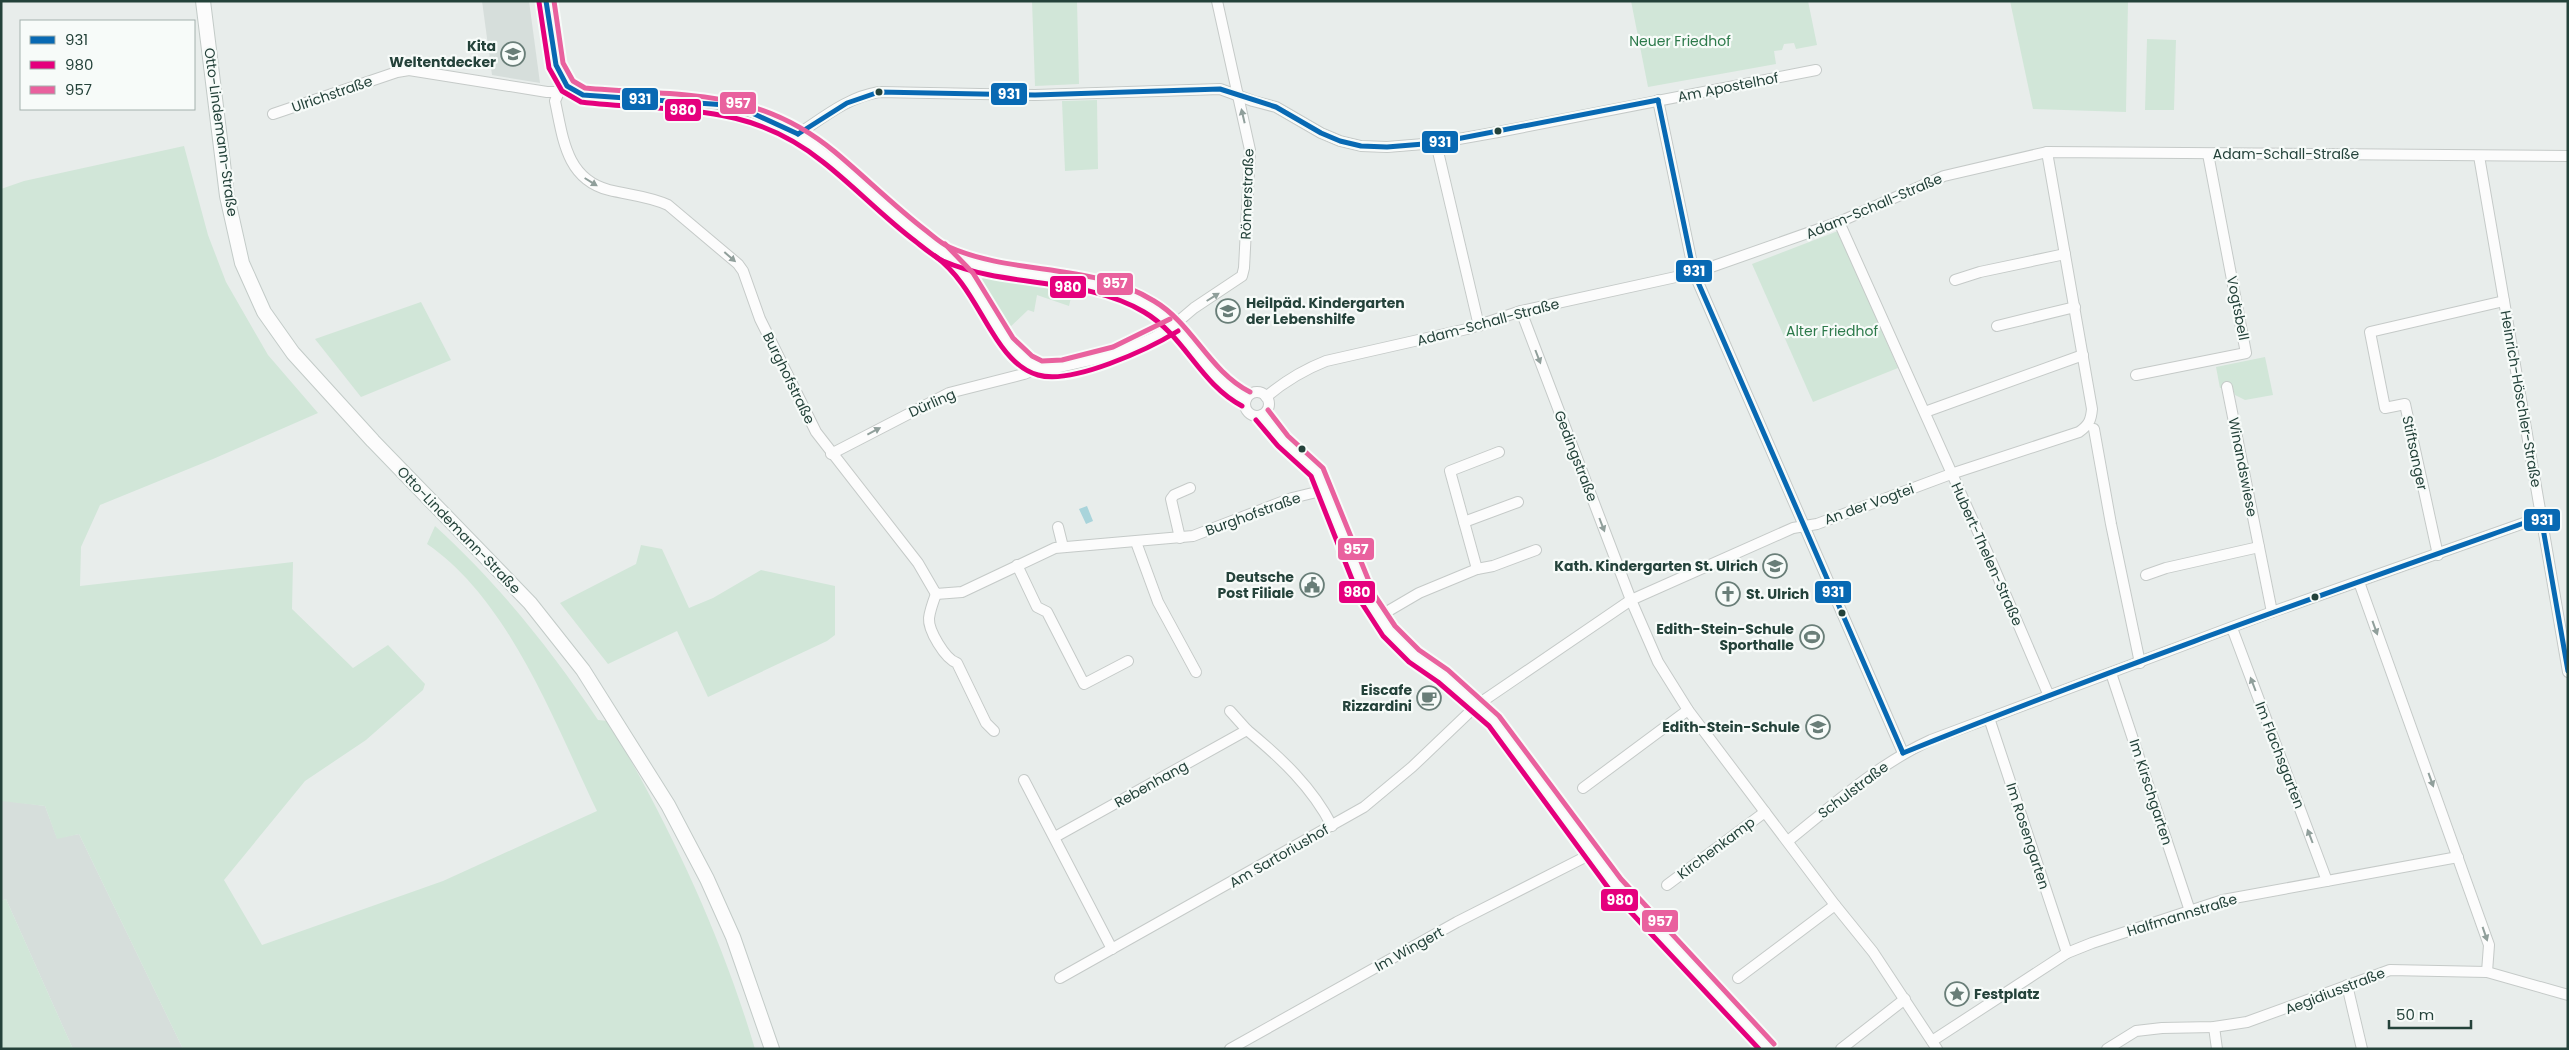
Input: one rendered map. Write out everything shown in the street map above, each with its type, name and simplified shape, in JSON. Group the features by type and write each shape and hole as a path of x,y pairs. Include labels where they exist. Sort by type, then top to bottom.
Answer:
{"street":[{"name":"Otto-Lindemann-Straße","path":"203,1 227,196 242,263 264,312 293,353 373,441 530,603 582,670 668,805 707,879 733,937 761,1011 772,1049"},
{"path":"546,1 556,65 563,89"},
{"name":"Römerstraße","path":"1174,325 1194,308 1236,281 1242,276 1244,268 1250,150 1217,1"},
{"name":"Ulrichstraße","path":"273,114 409,70 563,89 583,95 610,99 726,106 750,112 798,134"},
{"name":"Am Apostelhof","path":"798,134 849,101 879,92 1035,95 1220,89 1276,107 1321,133 1361,146 1387,147 1436,143 1816,70"},
{"name":"Burghofstraße","path":"563,89 555,101 564,143 571,164 589,181 608,190 655,199 668,205 738,264 743,271 764,327 816,432 831,454 918,563 936,594 962,592 1048,550 1063,547 1180,538 1205,533 1292,498 1325,490"},
{"path":"1658,100 1694,273 1806,526 1903,753"},
{"path":"798,134 900,220 944,253 968,278 1014,349 1039,368 1050,369 1069,366 1117,354 1155,337 1174,325"},
{"path":"1436,143 1479,326"},
{"name":"Adam-Schall-Straße","path":"1266,397 1288,379 1305,369 1326,361 1387,349 1479,326 1521,311 1694,273 1839,222 1944,176 2047,152 2568,156"},
{"name":"An der Vogtei","path":"1476,705 1630,600 1793,528 1806,526 1951,474 2079,432 2086,427 2090,423 2092,409 2047,152"},
{"name":"Vogtsbell","path":"2136,375 2246,353 2208,154"},
{"name":"Heinrich-Höschler-Straße","path":"2479,156 2568,672"},
{"name":"Hubert-Thelen-Straße","path":"1839,222 2049,696"},
{"path":"944,253 983,266 1114,288 1144,303 1174,325 1216,377 1235,394 1246,399"},
{"path":"1955,280 1980,272 2065,254"},
{"path":"973,287 974,273 983,266"},
{"name":"Stiftsanger","path":"2438,555 2404,404 2385,408 2370,332 2504,301"},
{"path":"1998,326 2075,307"},
{"name":"Gedingstraße","path":"1521,311 1630,600"},
{"path":"1924,412 2083,355"},
{"name":"Dürling","path":"831,454 942,396 1039,368"},
{"name":"Winandswiese","path":"2228,387 2272,612"},
{"path":"1246,399 1256,393 1266,397 1268,409 1262,415"},
{"path":"1246,399 1246,407 1250,414 1262,415 1284,442 1316,472 1325,490 1360,580 1378,617 1407,650 1443,676 1494,721 1518,751 1591,854 1636,908 1769,1049"},
{"path":"2094,428 2111,524 2140,662"},
{"path":"1478,569 1450,470 1499,452"},
{"path":"1180,538 1171,499 1190,488"},
{"path":"1464,522 1518,502"},
{"name":"Schulstraße","path":"1788,840 1851,790 1903,753 1989,718 2111,674 2272,612 2541,518"},
{"path":"1058,527 1063,547"},
{"path":"1136,542 1158,602 1196,672"},
{"path":"2146,575 2166,568 2259,547"},
{"path":"1378,617 1419,593 1478,569 1493,566 1536,550"},
{"path":"1018,565 1037,608 1047,612 1084,684 1128,661"},
{"path":"2359,582 2489,945 2487,972"},
{"path":"936,594 929,618 930,627 948,660 957,663 986,723 994,731"},
{"name":"Kirchenkamp","path":"1630,600 1658,662 1688,710 1788,840 1835,905 1873,952 1935,1045"},
{"name":"Im Flachsgarten","path":"2232,628 2328,881"},
{"name":"Im Kirschgarten","path":"2111,674 2190,911"},
{"name":"Am Sartoriushof","path":"1060,978 1332,826 1371,802 1476,705"},
{"path":"1584,788 1688,710"},
{"path":"1230,711 1247,730 1274,752 1305,784 1332,826"},
{"name":"Im Rosengarten","path":"1989,718 2067,954"},
{"name":"Rebenhang","path":"1055,837 1247,730"},
{"path":"1024,780 1112,949"},
{"name":"Kirchenkamp","path":"1667,885 1765,812"},
{"name":"Im Wingert","path":"1230,1049 1457,922 1591,854"},
{"name":"Halfmannstraße","path":"1935,1045 2067,954 2092,943 2224,900 2458,857"},
{"path":"1738,978 1835,905"},
{"name":"Aegidiusstraße","path":"2111,1047 2136,1032 2162,1028 2214,1027 2247,1022 2390,970 2487,972 2568,995"},
{"path":"2347,986 2362,1049"},
{"path":"1841,1049 1905,999"},
{"path":"2214,1027 2217,1049"}],"shaded area":[{"name":"Kita Weltentdecker","path":"482,1 529,1 540,83 492,75"},
{"path":"1,800 45,806 57,838 79,834 183,1049 73,1049 6,899 1,901"}],"green space":[{"path":"1032,1 1077,1 1079,84 1035,86"},
{"name":"Neuer Friedhof","path":"1631,1 1808,1 1817,45 1796,49 1794,43 1784,44 1782,50 1774,51 1776,64 1648,87"},
{"path":"2010,1 2128,1 2126,112 2033,109"},
{"path":"2147,39 2176,40 2174,110 2145,110"},
{"path":"1097,100 1098,169 1065,171 1062,101"},
{"path":"184,146 208,235 226,282 268,355 318,413 213,459 100,505 81,547 80,586 293,562 292,609 353,668 388,645 425,684 423,690 366,740 305,781 224,880 262,945 443,881 597,811 546,702 506,630 483,597 456,568 427,544 435,526 480,570 523,618 562,668 598,720 608,721 652,800 692,880 726,964 755,1049 183,1049 79,834 57,839 45,806 1,801 1,189 24,181"},
{"name":"Alter Friedhof","path":"1838,231 1898,368 1813,402 1752,264"},
{"path":"992,273 996,274 993,279 1069,290 1071,284 1074,285 1069,306 1037,295 1034,312 1028,310 1007,330 980,287 983,277"},
{"path":"421,302 451,360 361,397 315,339"},
{"path":"2265,357 2273,395 2245,400 2235,395 2232,386 2220,388 2216,367"},
{"path":"641,545 662,549 689,608 713,598 761,570 835,586 835,635 827,641 708,697 677,631 608,664 560,603 636,564"},
{"path":"6,899 73,1049 1,1049 1,901"}],"water":[{"path":"1087,506 1093,521 1086,524 1079,509"}],"transit line":[{"name":"931","path":"546,1 556,65 567,86 583,95 726,105 750,112 798,134"},
{"name":"957","path":"554,1 563,63 573,81 585,88 716,99 746,105 776,115 805,131 835,152 913,220 949,247 974,256 1000,262 1079,274 1105,280 1130,289 1154,301 1180,322 1223,372 1250,392"},
{"name":"980","path":"539,2 549,68 562,91 581,102 708,113 766,128 795,142 823,162 903,232 943,261 993,276 1071,287 1096,293 1121,301 1144,312 1171,334 1214,385 1242,406"},
{"name":"931","path":"798,134 847,103 879,92 1035,95 1220,89 1276,107 1321,133 1340,141 1361,146 1387,147 1436,143 1658,100"},
{"name":"931","path":"1658,100 1694,273 1903,753"},
{"name":"957","path":"945,244 973,273 1013,338 1032,356 1042,361 1062,360 1113,347 1170,319"},
{"name":"980","path":"935,256 945,264 960,282 1006,352 1017,364 1038,375 1053,377 1070,375 1110,364 1149,347 1178,331"},
{"name":"957","path":"1268,410 1288,436 1323,468 1375,596 1395,626 1419,650 1448,670 1499,716 1621,879 1774,1044"},
{"name":"980","path":"1256,420 1278,446 1311,476 1361,602 1383,636 1409,662 1438,682 1489,726 1609,889 1759,1049"},
{"name":"931","path":"2541,517 2568,671"},
{"name":"931","path":"1903,753 2141,661 2541,517"}],"place":[{"name":"Kita Weltentdecker","path":"513,54"},
{"name":"Heilpäd. Kindergarten der Lebenshilfe","path":"1228,311"},
{"name":"Kath. Kindergarten St. Ulrich","path":"1775,566"},
{"name":"Deutsche Post Filiale","path":"1312,585"},
{"name":"St. Ulrich","path":"1728,594"},
{"name":"Edith-Stein-Schule Sporthalle","path":"1812,637"},
{"name":"Eiscafe Rizzardini","path":"1429,698"},
{"name":"Edith-Stein-Schule","path":"1818,727"},
{"name":"Festplatz","path":"1957,994"}]}
